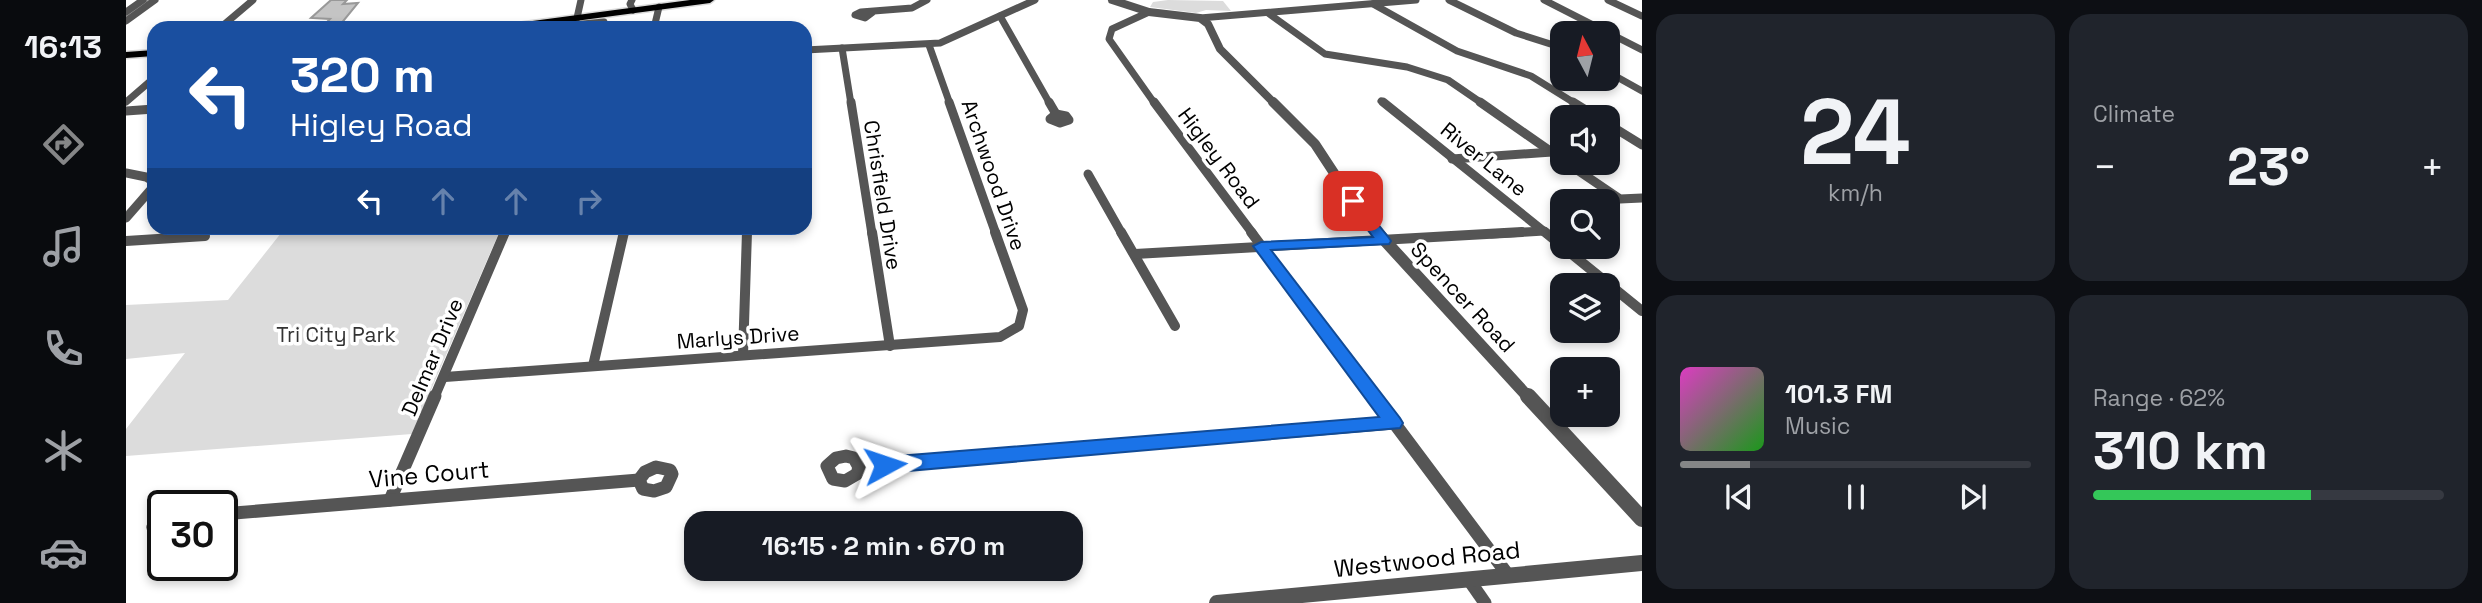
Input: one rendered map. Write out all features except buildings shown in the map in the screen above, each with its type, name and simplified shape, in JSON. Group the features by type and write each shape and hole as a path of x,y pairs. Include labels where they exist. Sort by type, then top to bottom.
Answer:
{"main road":[{"path":"554,21 577,18 603,21 632,5 659,7 710,0"},
{"path":"126,55 147,54"}],"street":[{"path":"126,12 143,0"},
{"path":"126,21 155,0"},
{"path":"577,18 581,0"},
{"path":"873,12 912,8 927,0"},
{"path":"812,50 929,45 949,40 1035,0"},
{"path":"1112,0 1149,12 1200,18 1416,0"},
{"path":"1449,0 1516,33 1550,44"},
{"path":"1544,0 1642,50"},
{"path":"1608,0 1642,16"},
{"path":"228,21 249,1"},
{"path":"1373,4 1457,51 1531,76 1578,105"},
{"path":"656,21 659,7"},
{"name":"Higley Road","path":"1149,12 1112,29 1112,46 1507,575"},
{"path":"1268,13 1325,54 1407,67 1448,80 1550,151"},
{"path":"1000,16 1056,114"},
{"name":"Spencer Road","path":"1200,18 1208,24 1220,49 1315,144 1384,241 1642,519"},
{"name":"Archwood Drive","path":"929,45 1023,317"},
{"name":"Chrisfield Drive","path":"842,48 890,346"},
{"path":"1620,79 1642,91"},
{"path":"126,102 147,85"},
{"name":"River Lane","path":"1381,101 1550,236"},
{"path":"126,111 147,110"},
{"path":"1620,131 1642,145"},
{"path":"1452,159 1550,152"},
{"path":"126,173 147,178"},
{"path":"1088,174 1175,326"},
{"path":"1585,175 1620,199 1642,198"},
{"path":"126,218 147,196"},
{"path":"1135,254 1544,231"},
{"name":"Delmar Drive","path":"390,500 504,235"},
{"path":"593,366 623,235"},
{"path":"743,355 747,235"},
{"path":"126,241 205,236"},
{"name":"River Lane","path":"1578,259 1642,311"},
{"name":"Marlys Drive","path":"444,377 995,339 1012,333 1022,323 1023,317"},
{"path":"859,467 1393,423"},
{"name":"Vine Court","path":"238,513 639,480"},
{"name":"Westwood Road","path":"1217,603 1642,563"},
{"path":"1469,580 1485,603"}],"green space":[{"path":"1223,1 1231,11 1206,10 1196,13 1150,7 1153,2"},
{"name":"Tri City Park","path":"279,235 498,235 412,434 126,456 126,429 185,353 126,359 126,305 228,300"}],"waterway":[{"path":"126,16 148,0"}],"route":[{"path":"885,465 1393,423 1261,246 1384,241 1353,201"}]}
